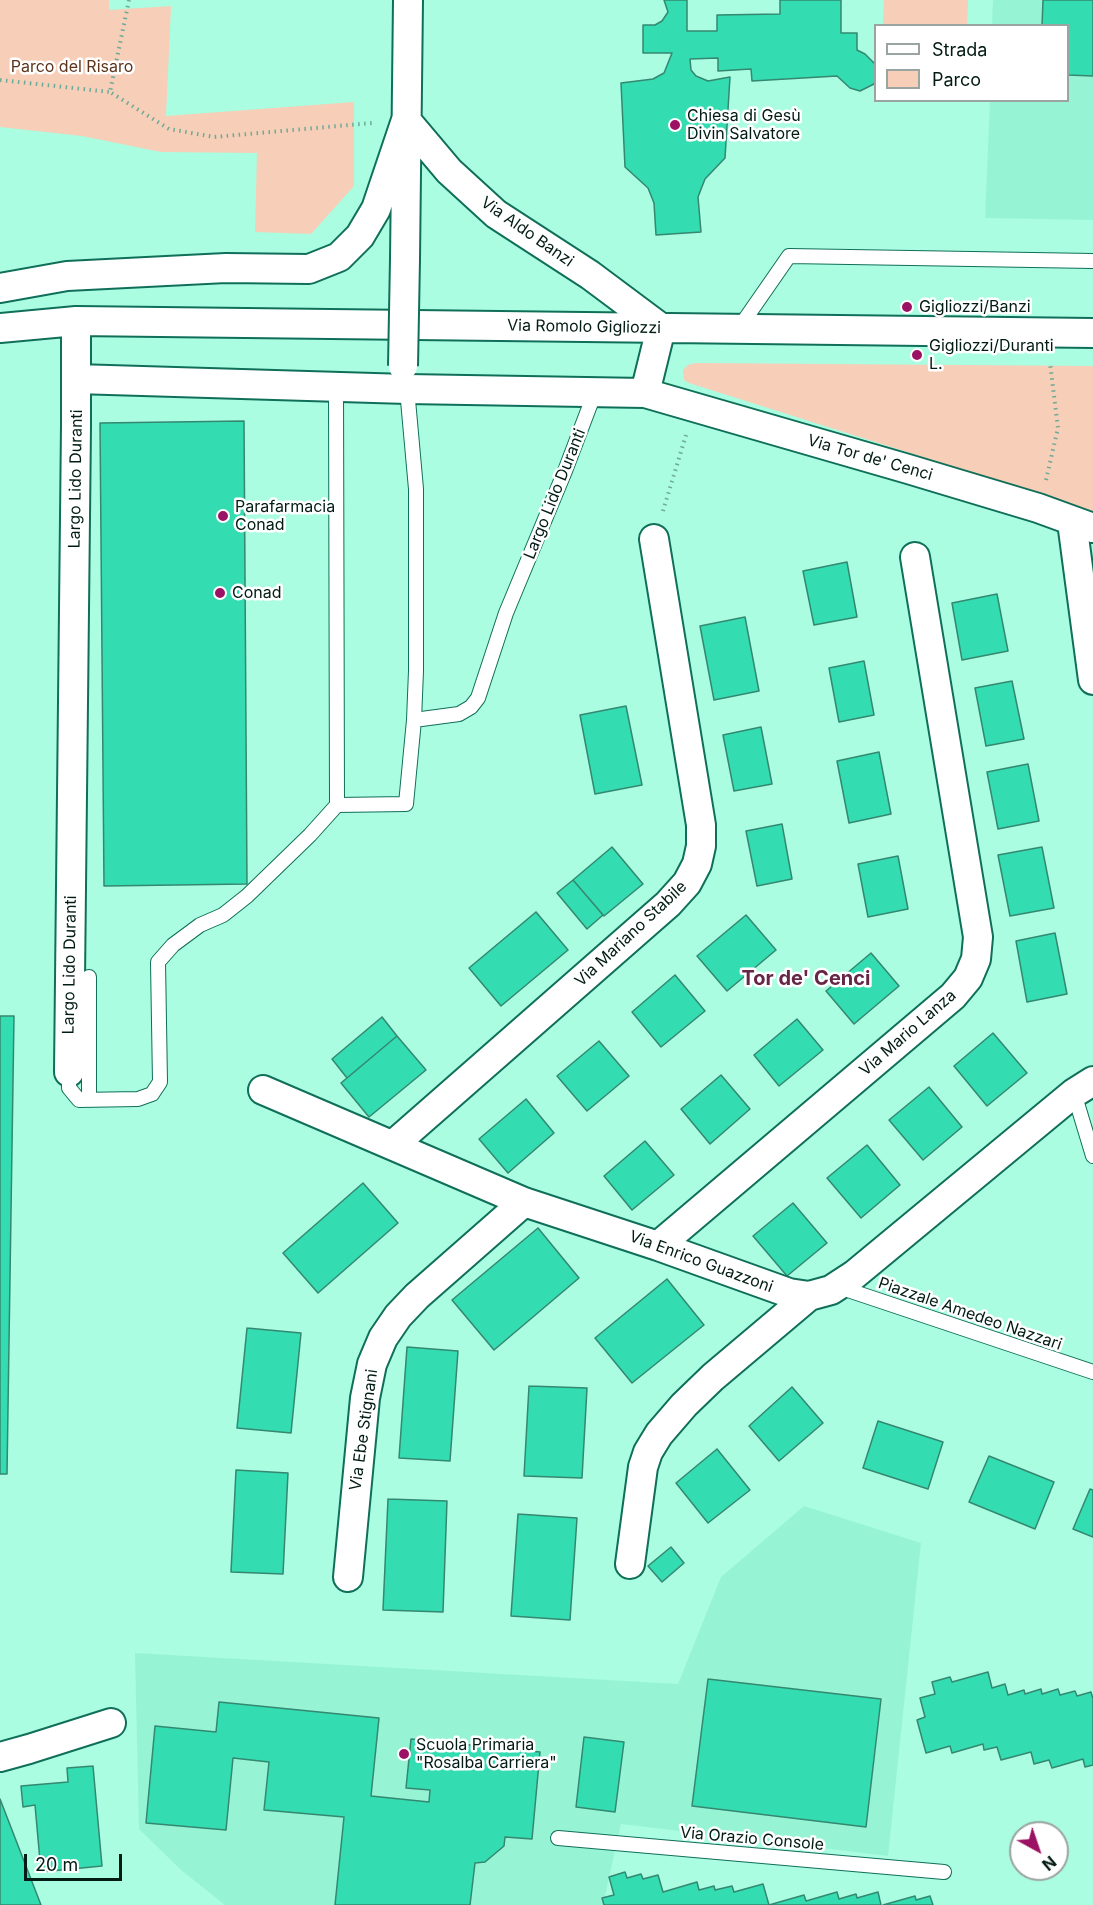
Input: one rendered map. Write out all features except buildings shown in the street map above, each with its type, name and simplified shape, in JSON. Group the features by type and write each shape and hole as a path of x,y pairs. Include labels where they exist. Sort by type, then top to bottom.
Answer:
{"street":[{"path":"405,378 408,0"},
{"path":"0,288 67,276 226,268 309,269 339,257 360,236 376,209 406,120"},
{"name":"Via Aldo Banzi","path":"406,120 448,171 496,214 590,275 662,328"},
{"name":"Via Romolo Gigliozzi","path":"0,308 76,321"},
{"name":"Via Romolo Gigliozzi","path":"0,328 76,321 1093,333"},
{"name":"Largo Lido Duranti","path":"69,1072 76,321"},
{"path":"76,379 336,387 405,378 595,392 645,393 662,328"},
{"name":"Via Tor de' Cenci","path":"645,393 908,468 1038,508 1082,525"},
{"path":"1082,525 1093,680"},
{"name":"Via Mariano Stabile","path":"393,1145 675,897 687,883 697,864 701,846 700,825 654,539"},
{"name":"Via Mario Lanza","path":"658,1246 953,996 968,978 976,959 978,937 915,557"},
{"path":"630,1564 643,1467 648,1452 659,1434 679,1410 713,1377 809,1296 837,1286 854,1275 1083,1087"},
{"name":"Via Enrico Guazzoni","path":"263,1090 524,1202 658,1246 789,1293 809,1296"},
{"name":"Via Ebe Stignani","path":"348,1577 365,1398 372,1364 383,1338 398,1316 417,1296 524,1202"},
{"path":"0,1756 111,1723"}],"lane":[{"path":"739,328 789,256 1093,261"},
{"path":"336,805 406,804 416,671 416,489 405,378"},
{"path":"89,977 89,1099 138,1099 152,1094 160,1082 158,962 173,945 200,926 223,915 247,896 310,835 336,805 336,387"},
{"name":"Largo Lido Duranti","path":"414,720 459,714 471,708 478,698 506,613 595,392"},
{"name":"Largo Lido Duranti","path":"69,1072 69,1088 80,1100 89,1099"},
{"path":"1083,1087 1093,1156"},
{"name":"Piazzale Amedeo Nazzari","path":"837,1286 1093,1372"},
{"name":"Via Orazio Console","path":"558,1839 944,1872"}],"path":[{"path":"110,92 129,0"},
{"path":"0,80 110,92 169,129 214,137 406,120"},
{"path":"1038,508 1058,428 1046,333"},
{"path":"654,539 694,408"}],"shaded area":[{"path":"993,0 1093,0 1093,220 985,218 990,102 1069,102 1069,24 992,24"},
{"name":"Scuola Primaria \"Rosalba Carriera\"","path":"804,1506 921,1543 888,1856 621,1824 603,1905 225,1905 181,1870 139,1829 135,1653 678,1684 721,1577"}],"green space":[{"name":"Parco del Risaro","path":"0,0 109,0 109,10 171,6 166,116 354,102 354,186 311,234 255,232 257,153 161,152 82,136 0,127"},
{"path":"884,0 968,0 967,24 883,24"},
{"path":"696,363 1093,366 1093,511 689,383 684,380 683,370 688,365"}],"place":[{"name":"Chiesa di Gesù Divin Salvatore","path":"675,125"},
{"name":"Gigliozzi/Banzi","path":"907,307"},
{"name":"Gigliozzi/Duranti L.","path":"917,355"},
{"name":"Parafarmacia Conad","path":"223,516"},
{"name":"Conad","path":"220,593"},
{"name":"Scuola Primaria \"Rosalba Carriera\"","path":"404,1754"}],"district":[{"name":"Tor de' Cenci","path":"806,979"}]}
